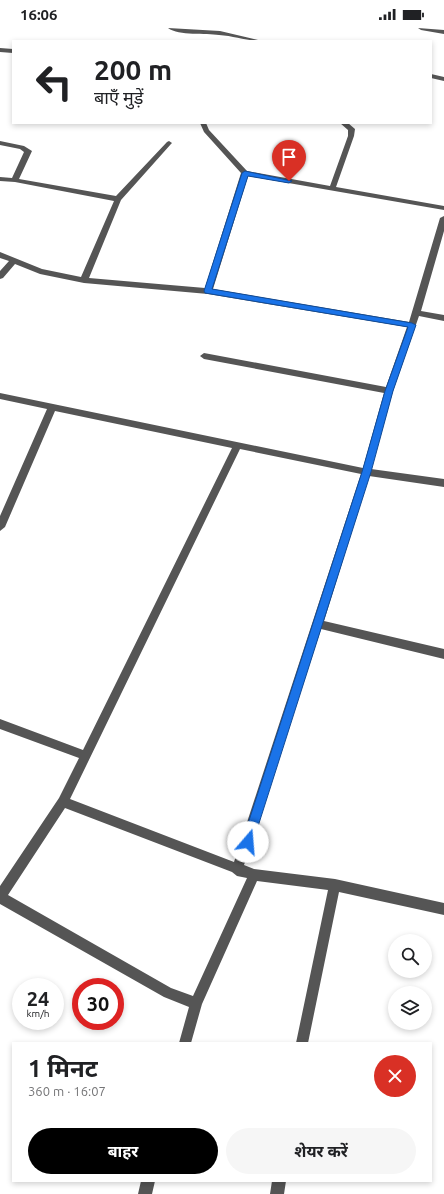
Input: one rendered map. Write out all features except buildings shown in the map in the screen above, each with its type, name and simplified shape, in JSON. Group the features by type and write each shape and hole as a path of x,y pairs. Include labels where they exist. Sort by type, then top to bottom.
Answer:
{"street":[{"path":"171,28 194,32 222,31 255,40"},
{"path":"420,28 444,32"},
{"path":"192,40 194,32"},
{"path":"0,50 12,51"},
{"path":"432,76 444,79"},
{"path":"203,124 206,131 245,173 332,190 444,208"},
{"path":"332,190 352,136 352,129 344,124"},
{"path":"84,280 118,200 169,142"},
{"path":"0,143 22,147 28,151 15,180"},
{"path":"208,291 245,173"},
{"path":"0,179 15,180 118,200"},
{"path":"237,870 318,624 366,472 389,391 439,251 444,218"},
{"path":"0,255 40,271 84,280 208,291 412,325"},
{"path":"0,276 14,260"},
{"path":"416,313 444,318"},
{"path":"204,356 389,391"},
{"path":"0,396 366,472 444,483"},
{"path":"0,527 52,407"},
{"path":"196,1003 168,993 0,896 63,802 238,445"},
{"path":"318,624 444,654"},
{"path":"0,724 86,756"},
{"path":"63,802 237,870 254,875 334,885 444,909"},
{"path":"185,1042 196,1003 254,875"},
{"path":"302,1042 334,885"},
{"path":"145,1194 148,1182"},
{"path":"277,1194 279,1182"}],"route":[{"path":"248,842 366,472 389,391 412,325 208,291 245,173 289,181"}]}
